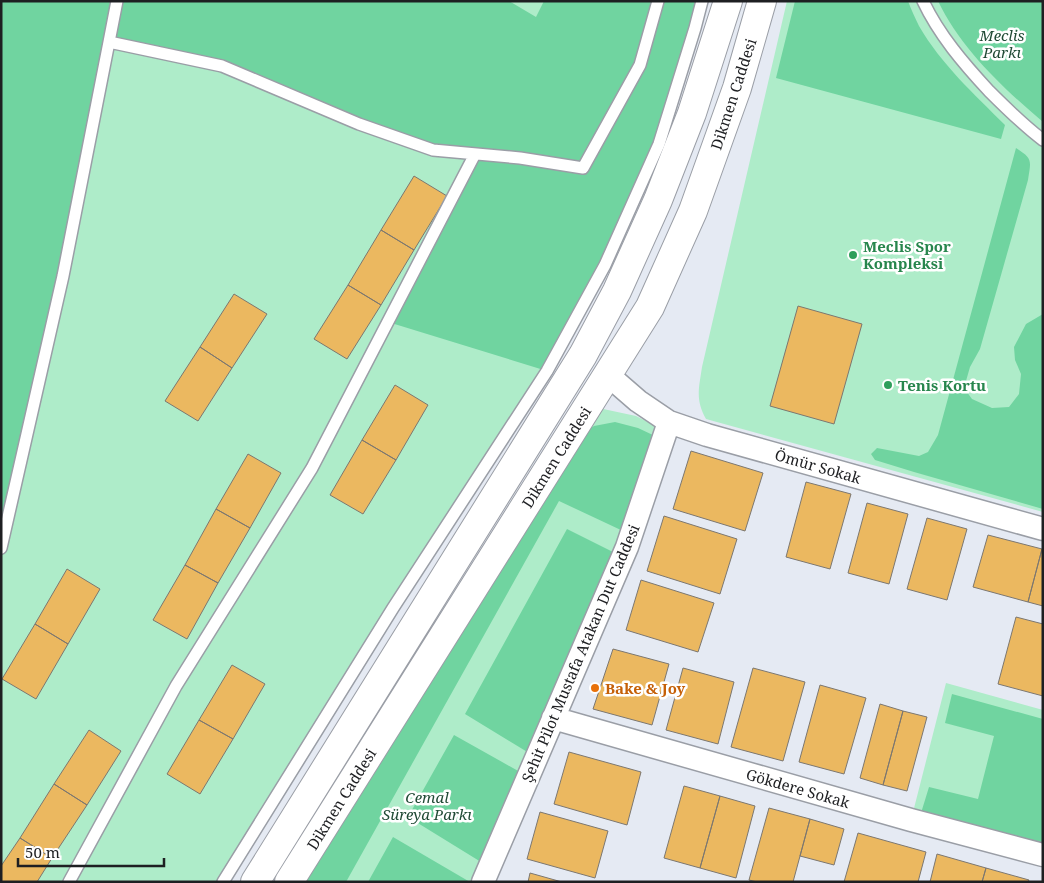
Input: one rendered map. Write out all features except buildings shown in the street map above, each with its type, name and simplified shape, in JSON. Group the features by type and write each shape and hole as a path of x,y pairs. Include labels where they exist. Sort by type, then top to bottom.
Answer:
{"main road":[{"name":"Dikmen Caddesi","path":"255,882 583,355 616,291 658,200 692,113 728,1"},
{"name":"Dikmen Caddesi","path":"289,882 650,307 693,211 737,88 762,1"},
{"path":"583,355 608,374"}],"street":[{"name":"Ömür Sokak","path":"608,374 638,401 669,422 707,435 1043,529"},
{"name":"Şehit Pilot Mustafa Atakan Dut Caddesi","path":"483,882 627,547 669,422"},
{"name":"Gökdere Sokak","path":"553,718 1043,855"}],"lane":[{"path":"1,548 63,276 117,1"},
{"path":"109,42 222,66 359,124 433,150 520,158 584,168 640,65 658,1"},
{"path":"223,882 393,608 552,363 605,265 659,144 702,1"},
{"path":"923,1 950,46 972,73 1005,108 1043,140"},
{"path":"69,882 176,686 312,468 475,154"}],"green space":[{"path":"1,1 702,1 547,371 223,882 1,882"},
{"path":"1,1 509,1 536,17 544,1 702,1 659,144 547,371 388,322 475,154 433,150 222,66 109,42 1,548"},
{"path":"787,1 1043,1 1043,512 706,419 699,399 702,367"},
{"path":"795,1 908,1 919,26 937,53 1005,125 1001,139 776,78"},
{"name":"Meclis Parkı","path":"938,1 1043,1 1043,122 984,67 958,35"},
{"path":"1016,148 1030,161 1028,180 980,349 970,367 964,388 972,399 992,408 1009,407 1019,394 1021,374 1015,360 1014,347 1026,324 1043,314 1043,509 875,460 871,454 877,448 919,456 928,452 938,435"},
{"name":"Cemal Süreya Parkı","path":"594,407 636,416 662,429 622,543 476,882 289,882"},
{"path":"615,422 638,428 655,436 623,531 559,501 346,882 300,882 579,436 594,426"},
{"path":"567,529 615,553 529,753 465,714"},
{"path":"946,683 1043,710 1043,855 911,820"},
{"path":"952,694 1043,719 1043,846 921,813 929,787 978,799 994,736 945,723"},
{"path":"454,735 520,772 481,862 408,817"},
{"path":"393,837 470,882 368,882"}],"place":[{"name":"Meclis Spor Kompleksi","path":"853,255"},
{"name":"Tenis Kortu","path":"888,385"},
{"name":"Bake & Joy","path":"595,688"}]}
